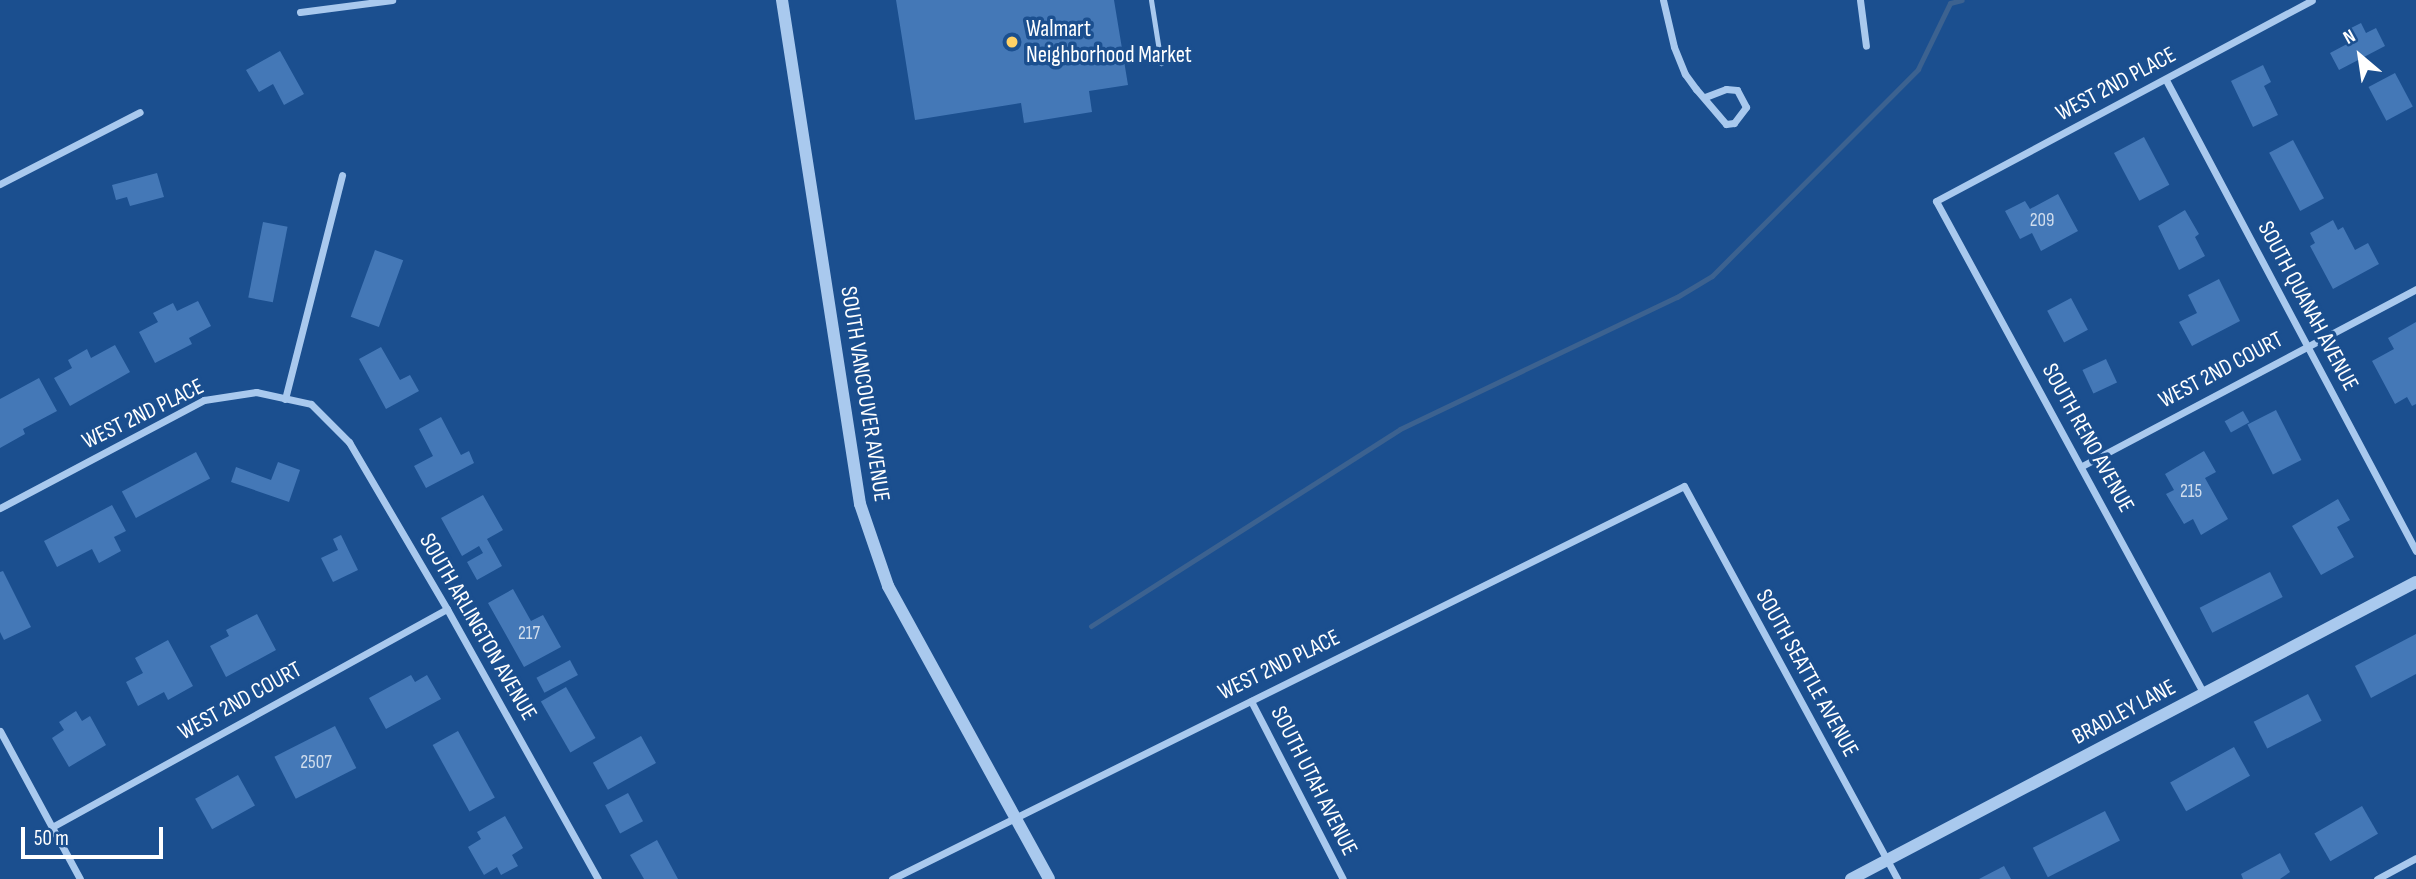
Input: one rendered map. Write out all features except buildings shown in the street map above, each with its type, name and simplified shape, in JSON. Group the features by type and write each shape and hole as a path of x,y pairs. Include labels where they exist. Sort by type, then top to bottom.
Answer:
{"street":[{"path":"300,12 392,0"},
{"name":"SOUTH VANCOUVER AVENUE","path":"782,0 860,504 888,586 1049,879"},
{"path":"1663,0 1674,47 1685,74 1726,124 1734,123 1746,107 1737,90 1726,89 1705,97"},
{"path":"1860,0 1866,46"},
{"name":"WEST 2ND PLACE","path":"1936,201 2312,0"},
{"name":"SOUTH QUANAH AVENUE","path":"2166,80 2416,551"},
{"path":"0,184 140,113"},
{"path":"285,399 342,175"},
{"name":"SOUTH RENO AVENUE","path":"1936,201 2204,694"},
{"name":"WEST 2ND COURT","path":"2082,466 2416,289"},
{"name":"WEST 2ND PLACE","path":"0,508 204,400 256,392 311,404"},
{"name":"SOUTH ARLINGTON AVENUE","path":"311,404 349,442 447,609 598,879"},
{"name":"WEST 2ND PLACE","path":"892,879 1684,486"},
{"name":"SOUTH SEATTLE AVENUE","path":"1684,486 1897,879"},
{"name":"BRADLEY LANE","path":"1852,879 2416,582"},
{"name":"WEST 2ND COURT","path":"52,827 447,609"},
{"name":"SOUTH UTAH AVENUE","path":"1251,701 1343,879"},
{"path":"0,731 80,879"},
{"path":"2376,879 2416,858"}],"lane":[{"path":"1151,0 1161,63"}],"waterway":[{"path":"1091,626 1400,429 1677,297 1712,276 1918,69 1950,3 1962,0"}],"place":[{"name":"Walmart Neighborhood Market","path":"1012,42"}]}
